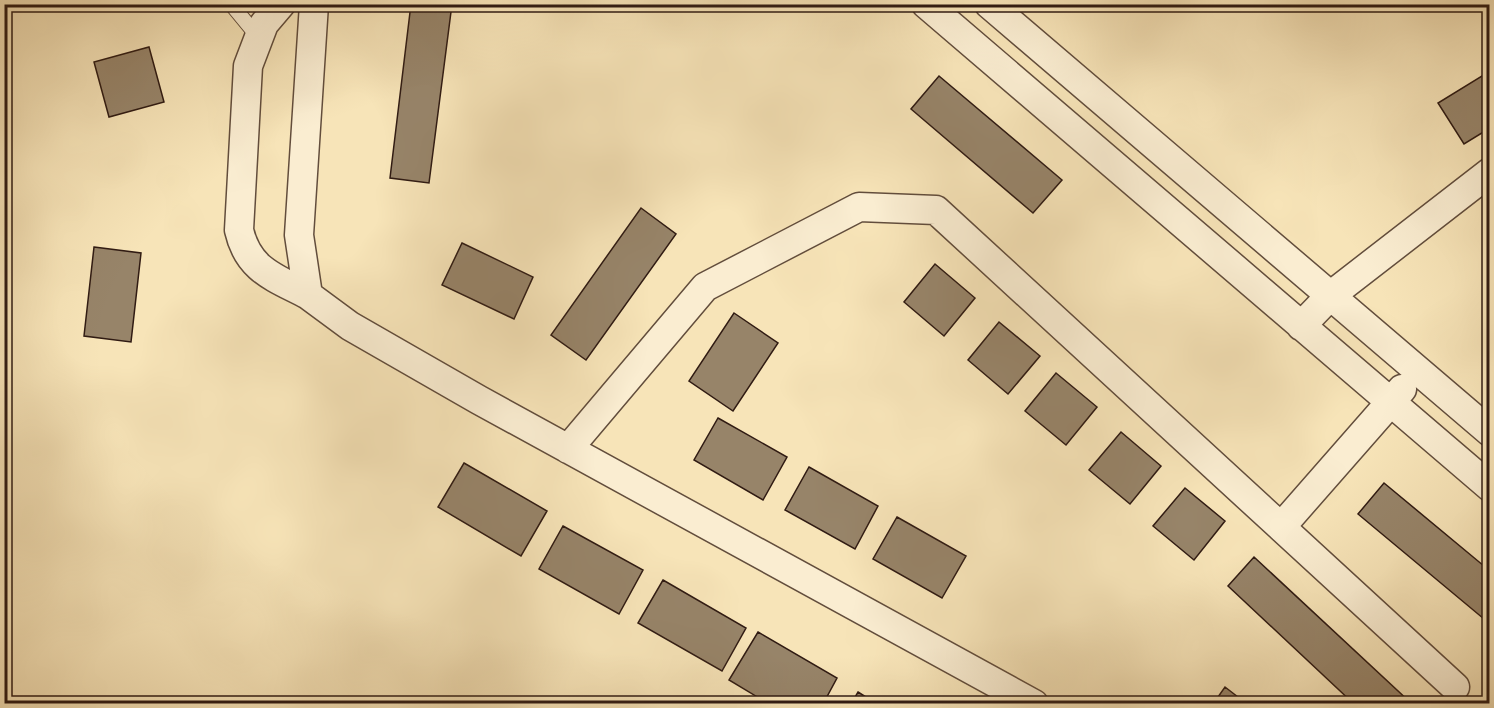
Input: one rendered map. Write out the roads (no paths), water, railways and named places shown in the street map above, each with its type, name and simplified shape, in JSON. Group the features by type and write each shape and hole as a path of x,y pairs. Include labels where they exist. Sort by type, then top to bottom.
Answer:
{"street":[{"path":"281,4 264,24 248,66 239,230 243,248 256,267 308,295 350,326 568,449 1034,704"},
{"path":"308,295 299,235 314,4"},
{"path":"926,4 1490,487"},
{"path":"989,4 1490,432"},
{"path":"1301,326 1330,296 1490,172"},
{"path":"568,449 705,287 859,207 936,210 1455,687"},
{"path":"1281,527 1418,371"}],"lane":[{"path":"231,4 259,38"}]}
